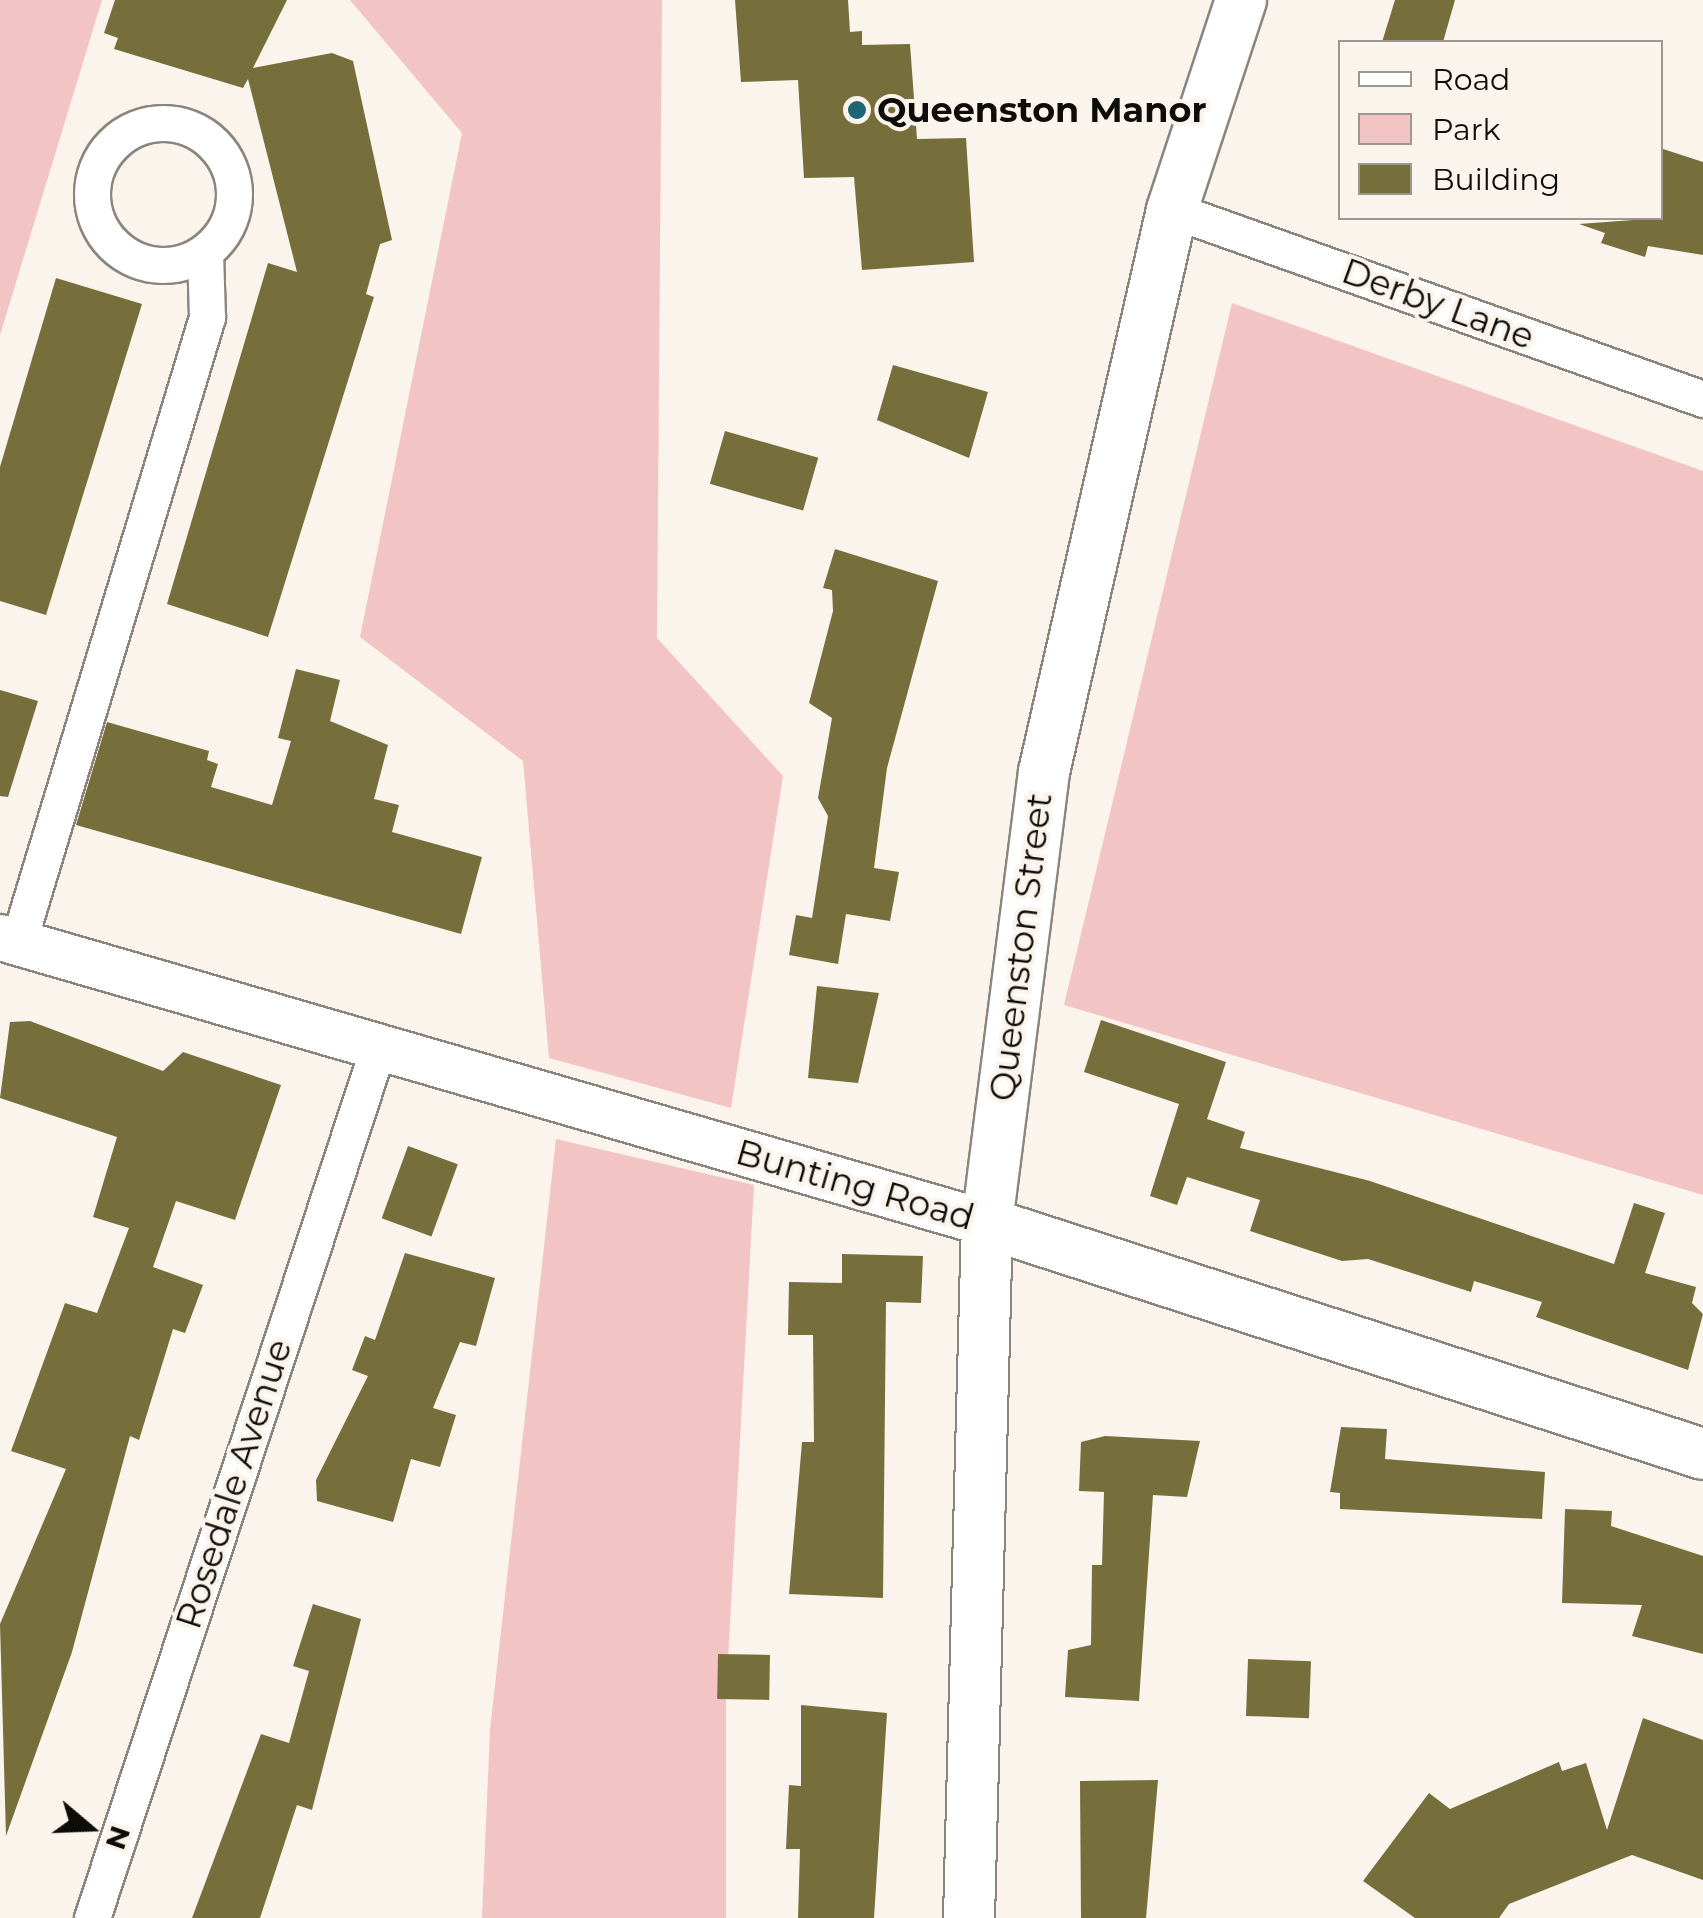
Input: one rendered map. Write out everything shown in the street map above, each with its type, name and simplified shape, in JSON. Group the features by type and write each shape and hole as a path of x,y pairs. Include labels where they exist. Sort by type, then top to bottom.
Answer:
{"main road":[{"name":"Queenston Street","path":"969,1918 987,1223 1044,772 1172,210 1241,0"},
{"name":"Bunting Road","path":"987,1223 1703,1454"}],"street":[{"path":"9,940 207,318 205,252 231,214 230,169 218,150 160,123 118,138 93,180 92,204 114,247 158,266 205,252"},
{"name":"Derby Lane","path":"1172,210 1703,398"},
{"name":"Bunting Road","path":"9,940 377,1050 987,1223"},
{"name":"Rosedale Avenue","path":"92,1918 377,1050"}],"green space":[{"path":"0,0 102,0 0,335"},
{"path":"350,0 662,0 657,638 783,776 731,1108 549,1058 523,761 360,637 462,133"},
{"path":"1232,303 1703,471 1703,1195 1064,1005"},
{"path":"556,1139 754,1185 726,1696 726,1918 482,1918 490,1730"}],"building":[{"path":"115,0 287,0 253,68 332,53 353,61 392,240 380,244 366,294 374,297 268,637 167,604 268,263 297,272 248,79 243,88 114,49 118,38 104,33"},
{"name":"Queenston Manor","path":"735,0 848,0 850,32 862,31 862,45 910,44 917,139 966,138 974,262 862,270 854,177 804,178 798,80 741,82"},
{"path":"1395,0 1455,0 1444,40 1383,40"},
{"path":"1663,149 1703,162 1703,255 1648,246 1645,257 1601,243 1605,233 1579,224 1663,220"},
{"path":"56,278 142,304 46,615 0,601 0,467"},
{"path":"893,365 988,392 969,458 877,420"},
{"path":"725,431 818,458 803,511 710,484"},
{"path":"835,549 938,581 887,768 874,868 899,872 890,921 846,914 838,964 789,955 796,915 812,918 828,816 818,798 832,718 809,703 833,611 832,590 823,588"},
{"path":"296,669 340,680 330,721 388,745 374,799 399,805 392,832 482,857 461,934 76,825 107,722 209,751 207,760 218,764 211,787 272,805 291,741 278,738"},
{"path":"0,690 38,701 8,797 0,796"},
{"path":"817,986 879,993 858,1083 808,1078"},
{"path":"1101,1020 1226,1062 1207,1119 1245,1132 1240,1148 1370,1181 1614,1264 1634,1203 1665,1213 1645,1273 1696,1287 1692,1303 1703,1314 1688,1370 1536,1317 1542,1302 1474,1281 1471,1292 1368,1259 1342,1261 1250,1231 1260,1200 1187,1177 1177,1205 1150,1196 1179,1104 1084,1072"},
{"path":"30,1021 163,1071 183,1052 281,1085 235,1220 176,1201 153,1267 203,1285 185,1333 173,1329 139,1440 130,1436 72,1652 6,1836 0,1624 66,1469 11,1451 65,1303 97,1313 129,1228 93,1217 117,1137 0,1098 10,1022"},
{"path":"408,1146 458,1164 431,1236 382,1218"},
{"path":"405,1253 495,1278 476,1346 460,1342 433,1408 456,1415 440,1467 411,1459 393,1522 317,1501 316,1480 368,1376 352,1370 365,1336 375,1340"},
{"path":"842,1254 923,1256 921,1303 886,1302 883,1598 789,1594 802,1442 814,1442 813,1335 788,1335 789,1282 842,1283"},
{"path":"1341,1427 1387,1429 1385,1459 1545,1472 1542,1519 1340,1509 1340,1493 1330,1492"},
{"path":"1105,1436 1200,1441 1187,1497 1153,1495 1139,1701 1065,1697 1068,1650 1091,1645 1092,1565 1102,1565 1104,1492 1079,1491 1081,1442"},
{"path":"1565,1509 1612,1511 1611,1526 1703,1556 1703,1654 1632,1636 1642,1605 1562,1603"},
{"path":"313,1604 361,1619 312,1810 297,1805 260,1918 192,1918 261,1734 289,1743 309,1671 293,1666"},
{"path":"718,1654 770,1655 769,1700 717,1699"},
{"path":"1248,1659 1311,1661 1309,1718 1246,1716"},
{"path":"801,1705 887,1713 874,1918 798,1918 800,1849 786,1849 789,1785 801,1786"},
{"path":"1643,1718 1703,1740 1703,1880 1632,1855 1509,1904 1499,1918 1415,1918 1363,1881 1429,1793 1450,1809 1559,1762 1562,1771 1586,1763 1607,1830"},
{"path":"1158,1780 1146,1918 1081,1918 1080,1781"}],"place":[{"name":"Queenston Manor","path":"857,110"}]}
